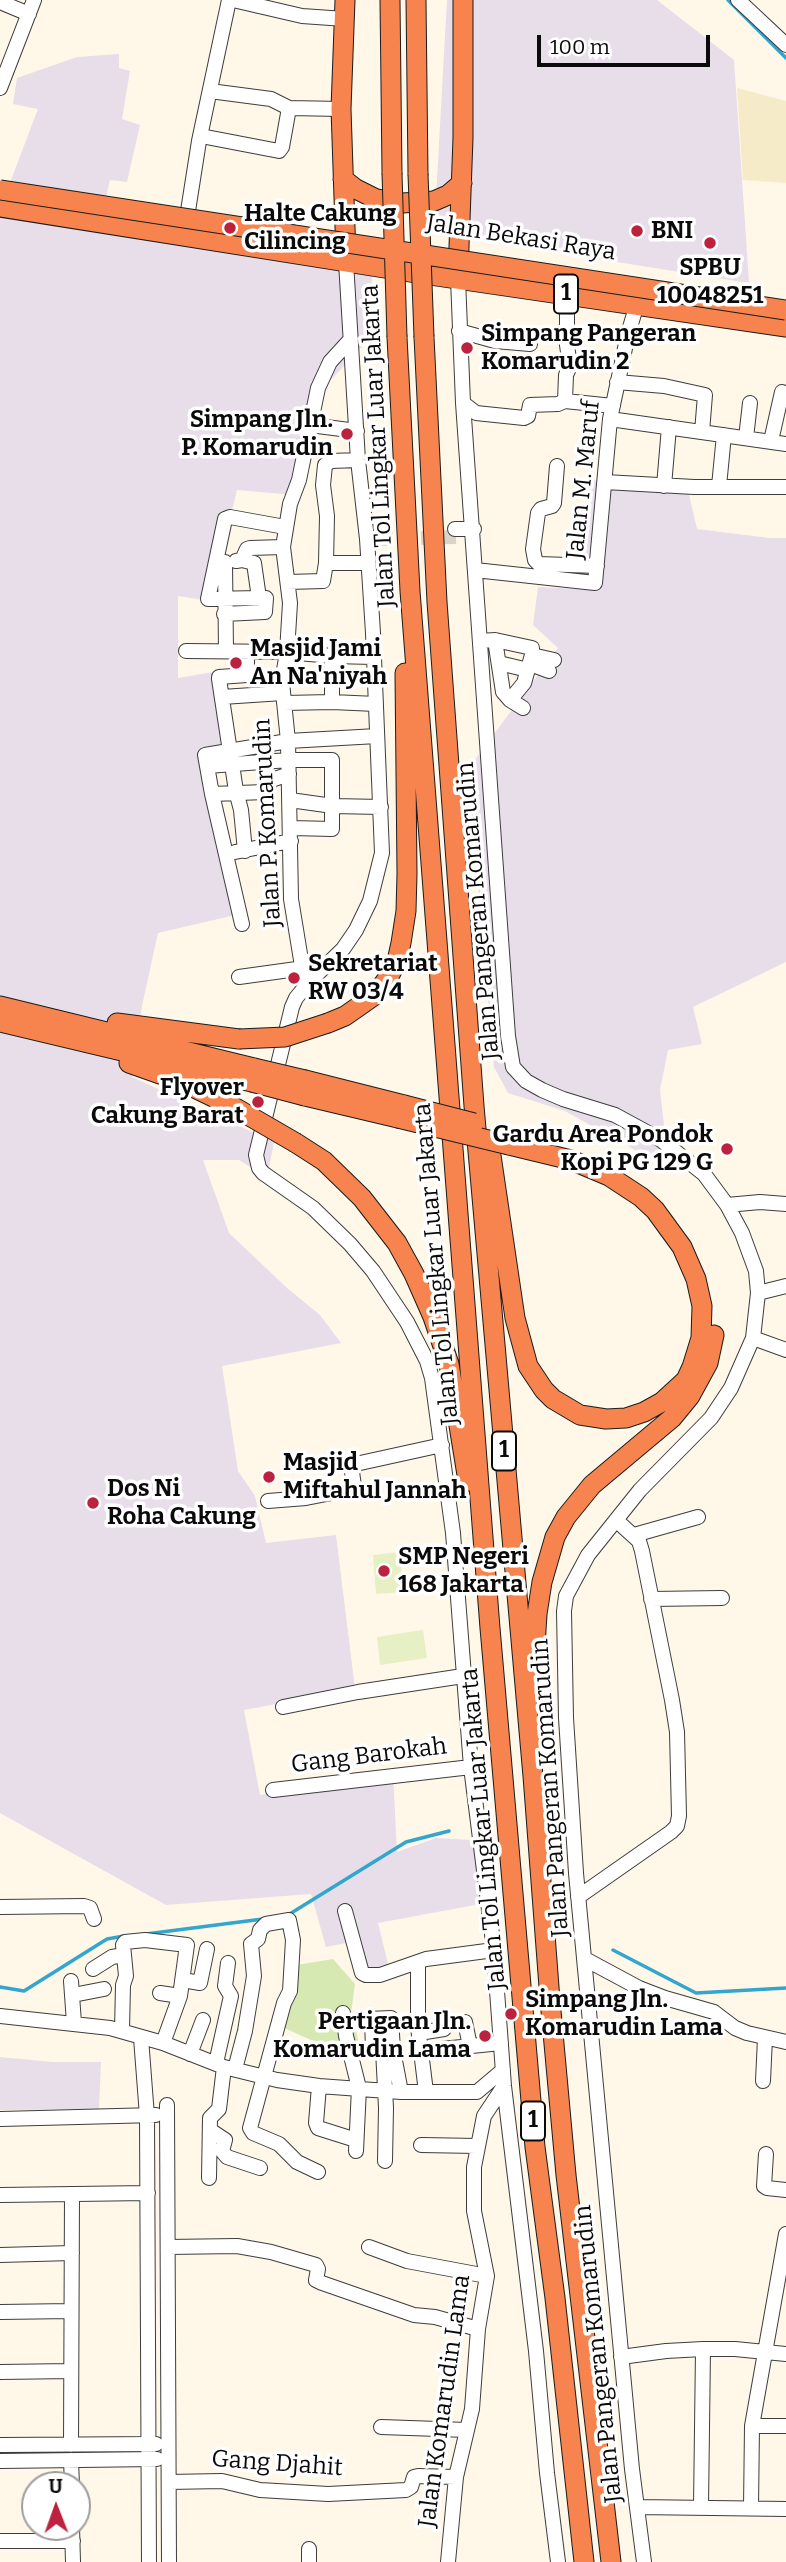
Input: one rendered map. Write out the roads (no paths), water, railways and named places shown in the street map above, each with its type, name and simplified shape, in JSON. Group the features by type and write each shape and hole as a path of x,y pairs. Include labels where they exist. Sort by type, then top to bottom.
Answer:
{"highway":[{"name":"Jalan Tol Lingkar Luar Jakarta","path":"390,0 397,338 410,591 491,1628 535,2147 555,2298 584,2562"},
{"name":"Jalan Tol Lingkar Luar Jakarta","path":"416,0 418,174 430,502 464,985 566,2175 611,2562"},
{"path":"458,279 462,183 463,0"},
{"path":"345,10 341,110 346,262"},
{"path":"344,179 356,189 376,199 402,203 434,201 448,195 462,183"},
{"name":"Jalan Bekasi Raya","path":"0,180 345,237 786,302"},
{"path":"0,190 786,310"},
{"name":"Jalan Bekasi Raya","path":"0,207 346,262 786,327"},
{"path":"489,283 493,258"},
{"path":"2,1012 239,1039 285,1037 328,1023 375,995 397,961 404,928 407,874 405,647 410,591"},
{"path":"464,985 515,1318 528,1366 544,1390 580,1415 607,1419 626,1418 644,1412 662,1402 686,1380 701,1338 702,1306 696,1279 682,1247 663,1220 641,1197 609,1175 511,1139"},
{"path":"2,1012 180,1082 234,1107 324,1161 379,1219 414,1274 433,1317 449,1364 491,1628"},
{"path":"2,1012 511,1139 595,1155 618,1166 652,1190 676,1215 696,1245 712,1289 715,1311 708,1363 690,1396 659,1429 592,1485 566,1517 555,1537 542,1582 537,1614 533,1687 533,1776"},
{"path":"66,1038 253,1075"}],"street":[{"path":"188,211 201,136 231,0 302,16 345,10"},
{"path":"738,0 786,45"},
{"path":"0,2 32,7 6,54 0,88"},
{"path":"211,91 271,99 289,108 341,110"},
{"path":"201,136 279,151 289,108"},
{"path":"346,262 358,460 373,535 369,563 381,807 381,861 370,901 356,930 347,944 307,974 292,1007 256,1155 259,1168 264,1173 313,1208 373,1271 400,1311 427,1361 442,1445 453,1533 471,1768 494,1950 504,2086 558,2562"},
{"name":"Jalan Pangeran Komarudin","path":"458,279 463,403 507,1023 513,1067 526,1081 542,1090 615,1115 661,1140 704,1174 727,1205 751,1252 758,1293 753,1338 736,1379 722,1403 698,1433 640,1490 588,1555 566,1597 564,1611 566,1718 578,1899 621,2357 644,2562"},
{"path":"565,401 566,375 570,366 566,345 567,294"},
{"name":"Jalan M. Maruf","path":"475,570 593,585 596,580 612,413 637,304"},
{"path":"459,331 487,339 530,344"},
{"name":"Jalan P. Komarudin","path":"307,974 291,898 288,741 283,698 289,587 283,547 290,503 299,480 323,373 351,340"},
{"path":"617,383 664,386 705,395 702,432"},
{"path":"463,403 476,413 524,418 528,416 530,405 558,404 565,401 669,428 779,442 782,392"},
{"path":"746,438 750,403"},
{"path":"310,425 357,431"},
{"path":"664,486 669,428"},
{"path":"719,486 724,435"},
{"path":"224,607 263,598 289,587 323,581 327,516 323,485 327,462 358,460"},
{"path":"557,466 554,503 538,513 533,549 535,560 539,564 597,566"},
{"path":"299,480 323,485"},
{"path":"605,482 664,486 786,487"},
{"path":"226,651 220,561 227,517 285,527"},
{"path":"455,533 474,534"},
{"path":"243,560 250,548 283,547"},
{"path":"220,561 243,560 254,563 263,598"},
{"path":"326,563 369,563"},
{"path":"480,641 495,640 532,648 530,663 516,704 500,685 495,640"},
{"path":"186,651 287,652 374,657"},
{"path":"245,850 219,677 247,674 247,652"},
{"path":"332,656 332,702"},
{"path":"499,663 551,666"},
{"path":"222,696 376,705"},
{"path":"242,924 206,766 288,741 377,736"},
{"path":"227,853 245,850 291,834 331,829 333,806 332,760 289,767 232,757"},
{"path":"212,794 236,791 266,792 270,781 289,767"},
{"path":"290,800 333,806 381,807"},
{"path":"216,813 241,810"},
{"path":"239,977 307,974"},
{"path":"727,1205 760,1202 786,1204"},
{"path":"758,1293 786,1286"},
{"path":"753,1338 786,1350"},
{"path":"268,1501 306,1499 352,1489 354,1486 351,1465 442,1445"},
{"path":"634,1535 698,1517"},
{"path":"578,1899 671,1832 677,1826 679,1816 677,1732 642,1550 634,1535 616,1520"},
{"path":"651,1599 722,1598"},
{"path":"283,1707 463,1675"},
{"name":"Gang Barokah","path":"272,1790 471,1768"},
{"path":"0,1907 84,1906 90,1908 94,1919"},
{"path":"345,1911 362,1973 366,1975 380,1975 426,1959 494,1950"},
{"path":"225,2067 245,2031 254,1976 251,1944 258,1939 260,1930 266,1924 289,1920 293,1940 289,1995 284,2003 250,2130 279,2144 297,2162 318,2172"},
{"path":"122,2030 123,1984 126,1976 125,1942 145,1940 187,1945 180,1996 163,2043"},
{"path":"183,1980 200,1983 207,1949"},
{"path":"93,1969 108,1959 124,1955"},
{"path":"585,1957 639,1988 665,1998 704,2007 724,2018 735,2028 786,2042"},
{"path":"209,2178 210,2118 219,2109 225,2067 231,1996 225,1985 228,1963"},
{"path":"418,1963 418,2030 426,2092"},
{"path":"74,2023 72,1988 104,1989"},
{"path":"160,1993 180,1996"},
{"path":"319,2086 316,2123 318,2128 356,2145 359,2088 343,2013"},
{"path":"0,2016 122,2030 225,2067 319,2086 401,2092 477,2092 503,2070"},
{"path":"384,2161 385,2089 391,2018 370,2019 372,2048 388,2050"},
{"path":"190,2054 203,2020"},
{"path":"418,2030 444,2029 443,2024 465,2022 470,2046"},
{"path":"141,2038 147,2116 149,2562"},
{"path":"763,2081 765,2038"},
{"path":"422,2051 501,2043"},
{"path":"388,2050 401,2092"},
{"name":"Jalan Komarudin Lama","path":"448,2562 456,2477 474,2391 478,2329 486,2276 473,2197 477,2146 484,2116 504,2086"},
{"path":"0,2119 147,2116 167,2110 169,2562"},
{"path":"210,2130 225,2140 222,2151 227,2157 260,2168"},
{"path":"421,2145 477,2146"},
{"path":"766,2154 764,2186 786,2190"},
{"path":"0,2195 148,2193"},
{"path":"71,2445 72,2194"},
{"path":"751,2508 752,2426 786,2234"},
{"path":"168,2247 237,2246 271,2252 318,2267 316,2280 322,2283 414,2315 435,2317 478,2329"},
{"path":"369,2247 416,2264 486,2276"},
{"path":"0,2255 72,2253"},
{"path":"0,2312 71,2311"},
{"path":"621,2357 666,2351 703,2350 786,2354"},
{"path":"701,2507 703,2350"},
{"path":"0,2372 71,2371"},
{"path":"752,2426 786,2426"},
{"path":"381,2427 467,2430"},
{"path":"0,2445 71,2445 169,2452"},
{"path":"0,2461 72,2460 149,2452"},
{"path":"72,2460 72,2471"},
{"name":"Gang Djahit","path":"169,2482 222,2481 260,2490 328,2494 405,2490 411,2487 414,2477 456,2477"},
{"path":"637,2507 786,2508"},
{"path":"0,2541 21,2539"},
{"path":"73,2541 73,2562"}],"waterway":[{"path":"728,0 786,58"},
{"path":"288,1915 406,1842 449,1831"},
{"path":"146,1934 263,1919"},
{"path":"0,1987 24,1991 107,1939 124,1936"},
{"path":"613,1950 696,1993 786,1988"}],"tunnel":[{"path":"379,539 456,537"}],"place":[{"name":"Halte Cakung Cilincing","path":"230,228"},
{"name":"BNI","path":"637,231"},
{"name":"SPBU 10048251","path":"710,243"},
{"name":"Simpang Pangeran Komarudin 2","path":"467,348"},
{"name":"Simpang Jln. P. Komarudin","path":"347,434"},
{"name":"Masjid Jami An Na'niyah","path":"236,663"},
{"name":"Sekretariat RW 03/4","path":"294,978"},
{"name":"Flyover Cakung Barat","path":"258,1102"},
{"name":"Gardu Area Pondok Kopi PG 129 G","path":"727,1149"},
{"name":"Masjid Miftahul Jannah","path":"269,1477"},
{"name":"Dos Ni Roha Cakung","path":"93,1503"},
{"name":"SMP Negeri 168 Jakarta","path":"384,1571"},
{"name":"Simpang Jln. Komarudin Lama","path":"511,2014"},
{"name":"Pertigaan Jln. Komarudin Lama","path":"485,2036"}]}
